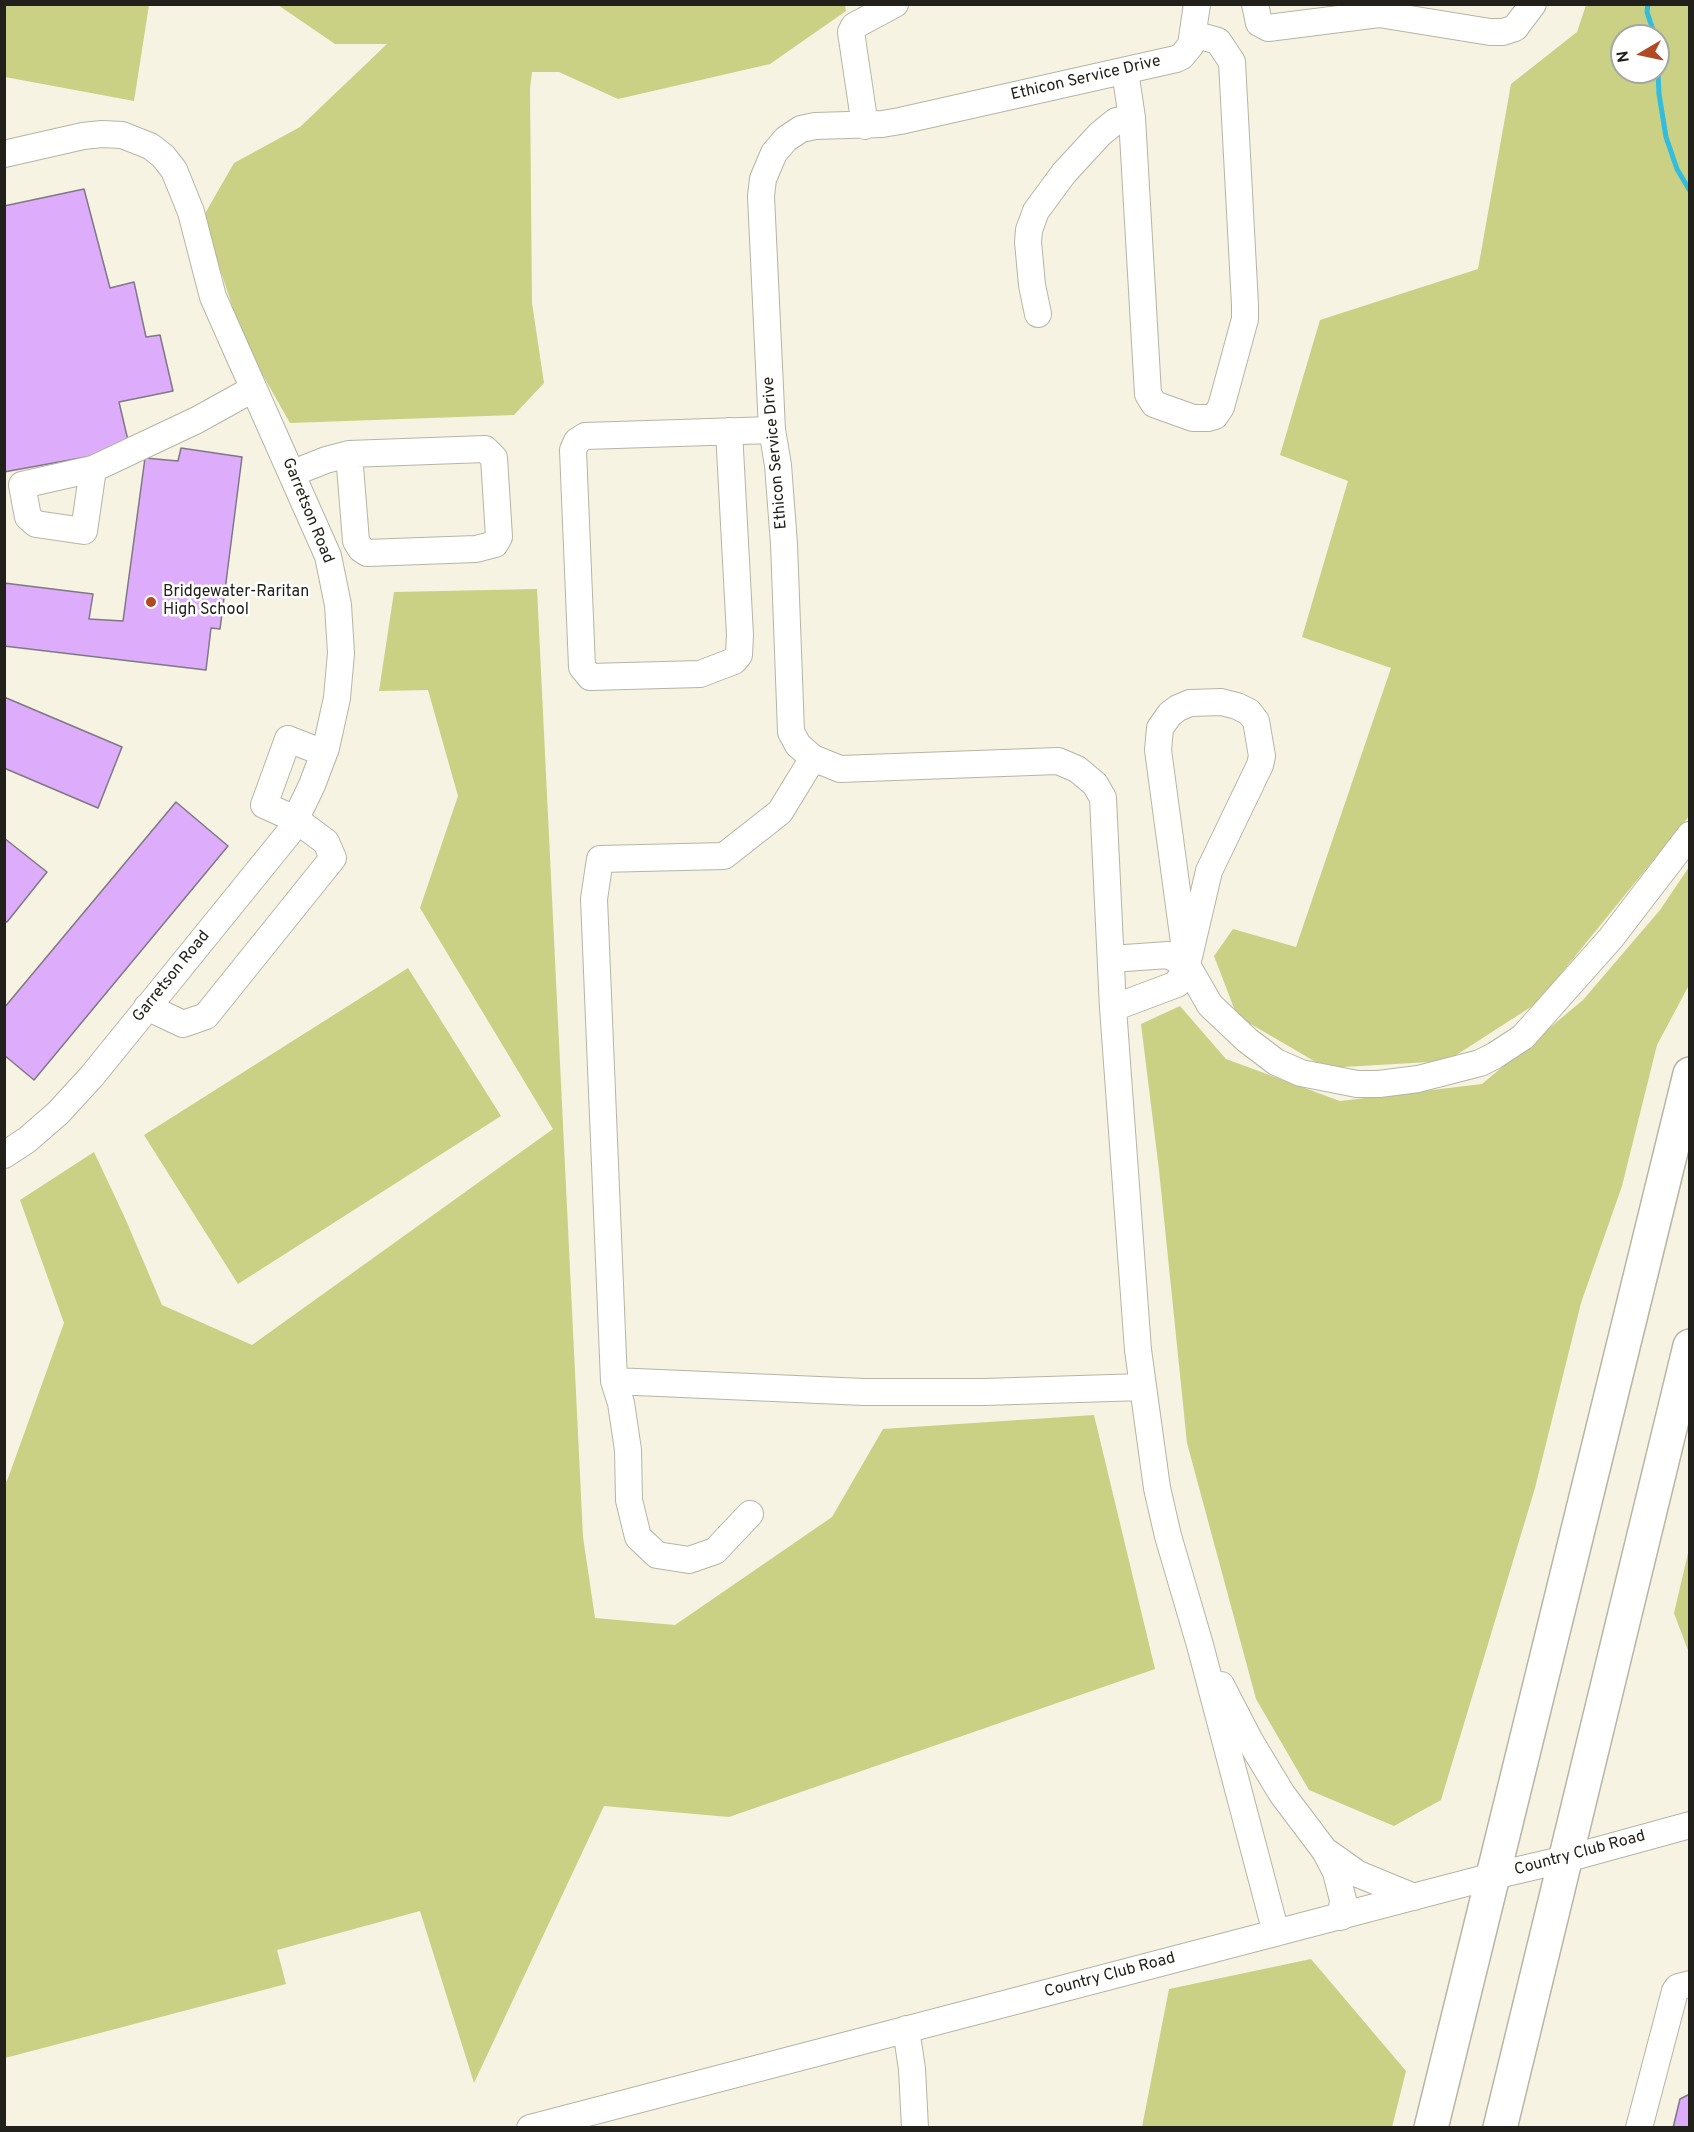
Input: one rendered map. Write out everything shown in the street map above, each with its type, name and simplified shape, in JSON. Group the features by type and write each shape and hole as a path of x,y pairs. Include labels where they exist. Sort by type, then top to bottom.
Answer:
{"highway":[{"path":"1431,2127 1689,1074"},
{"path":"1500,2127 1689,1346"}],"street":[{"path":"865,126 851,32 854,26 895,4"},
{"name":"Ethicon Service Drive","path":"1197,4 1191,45 1182,56 1125,71 900,121 865,126 815,126 801,129 786,139 768,162 761,196 772,430 778,465 783,524 791,732 798,745 813,758 840,769 1058,761 1077,769 1099,789 1103,798 1113,1008 1138,1350 1157,1488 1200,1645"},
{"path":"1255,4 1259,23 1268,28 1379,14 1497,32 1515,28 1533,4"},
{"path":"1125,71 1132,118 1148,393 1154,404 1193,418 1208,418 1215,416 1221,407 1245,319 1245,305 1232,62 1218,41 1193,34"},
{"path":"1038,314 1032,285 1028,242 1029,230 1036,211 1064,173 1100,135 1116,121 1132,118"},
{"name":"Garretson Road","path":"4,154 58,141 102,134 122,135 150,146 163,156 174,170 191,212 213,297 328,556 338,605 341,653 337,698 324,753 312,785 289,833 92,1076 58,1113 27,1140 4,1155"},
{"path":"93,469 197,420 253,389"},
{"path":"729,431 741,642 739,655 734,661 699,674 590,677 582,667 573,450 579,438 585,436 729,431 772,430"},
{"path":"293,473 349,454 484,449 494,458 499,537 495,544 476,549 367,553 356,541 349,454"},
{"path":"1113,1008 1177,984 1187,965 1209,870 1260,765 1262,756 1256,721 1249,712 1238,706 1221,702 1190,703 1170,714 1160,728 1158,750 1187,965 1210,1005 1247,1040 1276,1062 1300,1073 1357,1084 1379,1084 1418,1079 1480,1063 1494,1056 1523,1037 1611,938 1689,835"},
{"path":"147,1007 183,1024 206,1016 333,858 327,842 295,819 264,805 288,739 324,753"},
{"path":"750,1514 715,1551 689,1560 657,1555 638,1537 629,1500 628,1450 621,1403 614,1381 594,899 600,859 724,856 780,812 813,758"},
{"path":"1111,960 1168,955 1187,965"},
{"path":"614,1381 864,1392 984,1392 1143,1387"},
{"path":"1200,1645 1250,1741 1282,1794 1325,1851 1336,1872 1343,1900 1341,1917"},
{"path":"1200,1645 1276,1933"},
{"name":"Country Club Road","path":"530,2127 590,2120 906,2029 1566,1859 1689,1824"},
{"path":"1325,1851 1358,1874 1414,1897"},
{"path":"1639,2127 1675,1991 1678,1987 1689,1984"},
{"path":"906,2029 912,2069 915,2127"}],"green space":[{"path":"4,5 149,5 134,101 5,77"},
{"path":"278,5 845,5 846,11 770,64 618,99 559,72 532,72 530,88 532,303 544,383 514,415 290,423 244,342 203,217 234,163 300,127 387,44 335,44"},
{"path":"1586,5 1689,5 1690,815 1537,1003 1447,1061 1326,1068 1237,1016 1214,956 1233,929 1296,947 1391,668 1302,637 1348,481 1280,455 1320,320 1478,269 1511,84 1577,32"},
{"path":"537,589 583,1537 595,1618 675,1625 832,1517 883,1429 1094,1415 1155,1669 729,1817 604,1806 474,2083 420,1911 277,1950 286,1984 5,2058 5,1482 64,1323 20,1200 94,1152 162,1305 252,1345 553,1129 420,908 458,796 428,690 379,691 394,592"},
{"path":"1689,867 1689,985 1657,1045 1622,1186 1581,1303 1535,1488 1441,1800 1394,1826 1309,1790 1256,1699 1187,1443 1159,1170 1141,1024 1180,1006 1226,1059 1340,1101 1482,1084 1583,1000 1660,910"},
{"path":"408,968 501,1116 238,1284 144,1135"},
{"path":"1689,1549 1689,1653 1674,1613"},
{"path":"1311,1959 1406,2071 1392,2127 1142,2127 1169,1989"}],"building":[{"path":"84,189 110,288 134,282 146,337 160,335 173,391 119,402 130,449 4,472 4,206"},
{"path":"181,448 242,457 220,629 211,628 206,670 4,646 4,583 93,594 89,619 123,621 145,458 178,461"},
{"path":"4,697 122,747 98,808 4,768"},
{"path":"176,802 228,846 34,1080 4,1055 4,1008"},
{"path":"4,838 47,872 7,922 4,921"},
{"path":"1690,2094 1690,2128 1673,2128 1680,2099"}],"waterway":[{"path":"1648,4 1647,12 1651,24"},
{"path":"1659,84 1666,137 1677,169 1690,191"}],"place":[{"name":"Bridgewater-Raritan High School","path":"151,602"}]}
